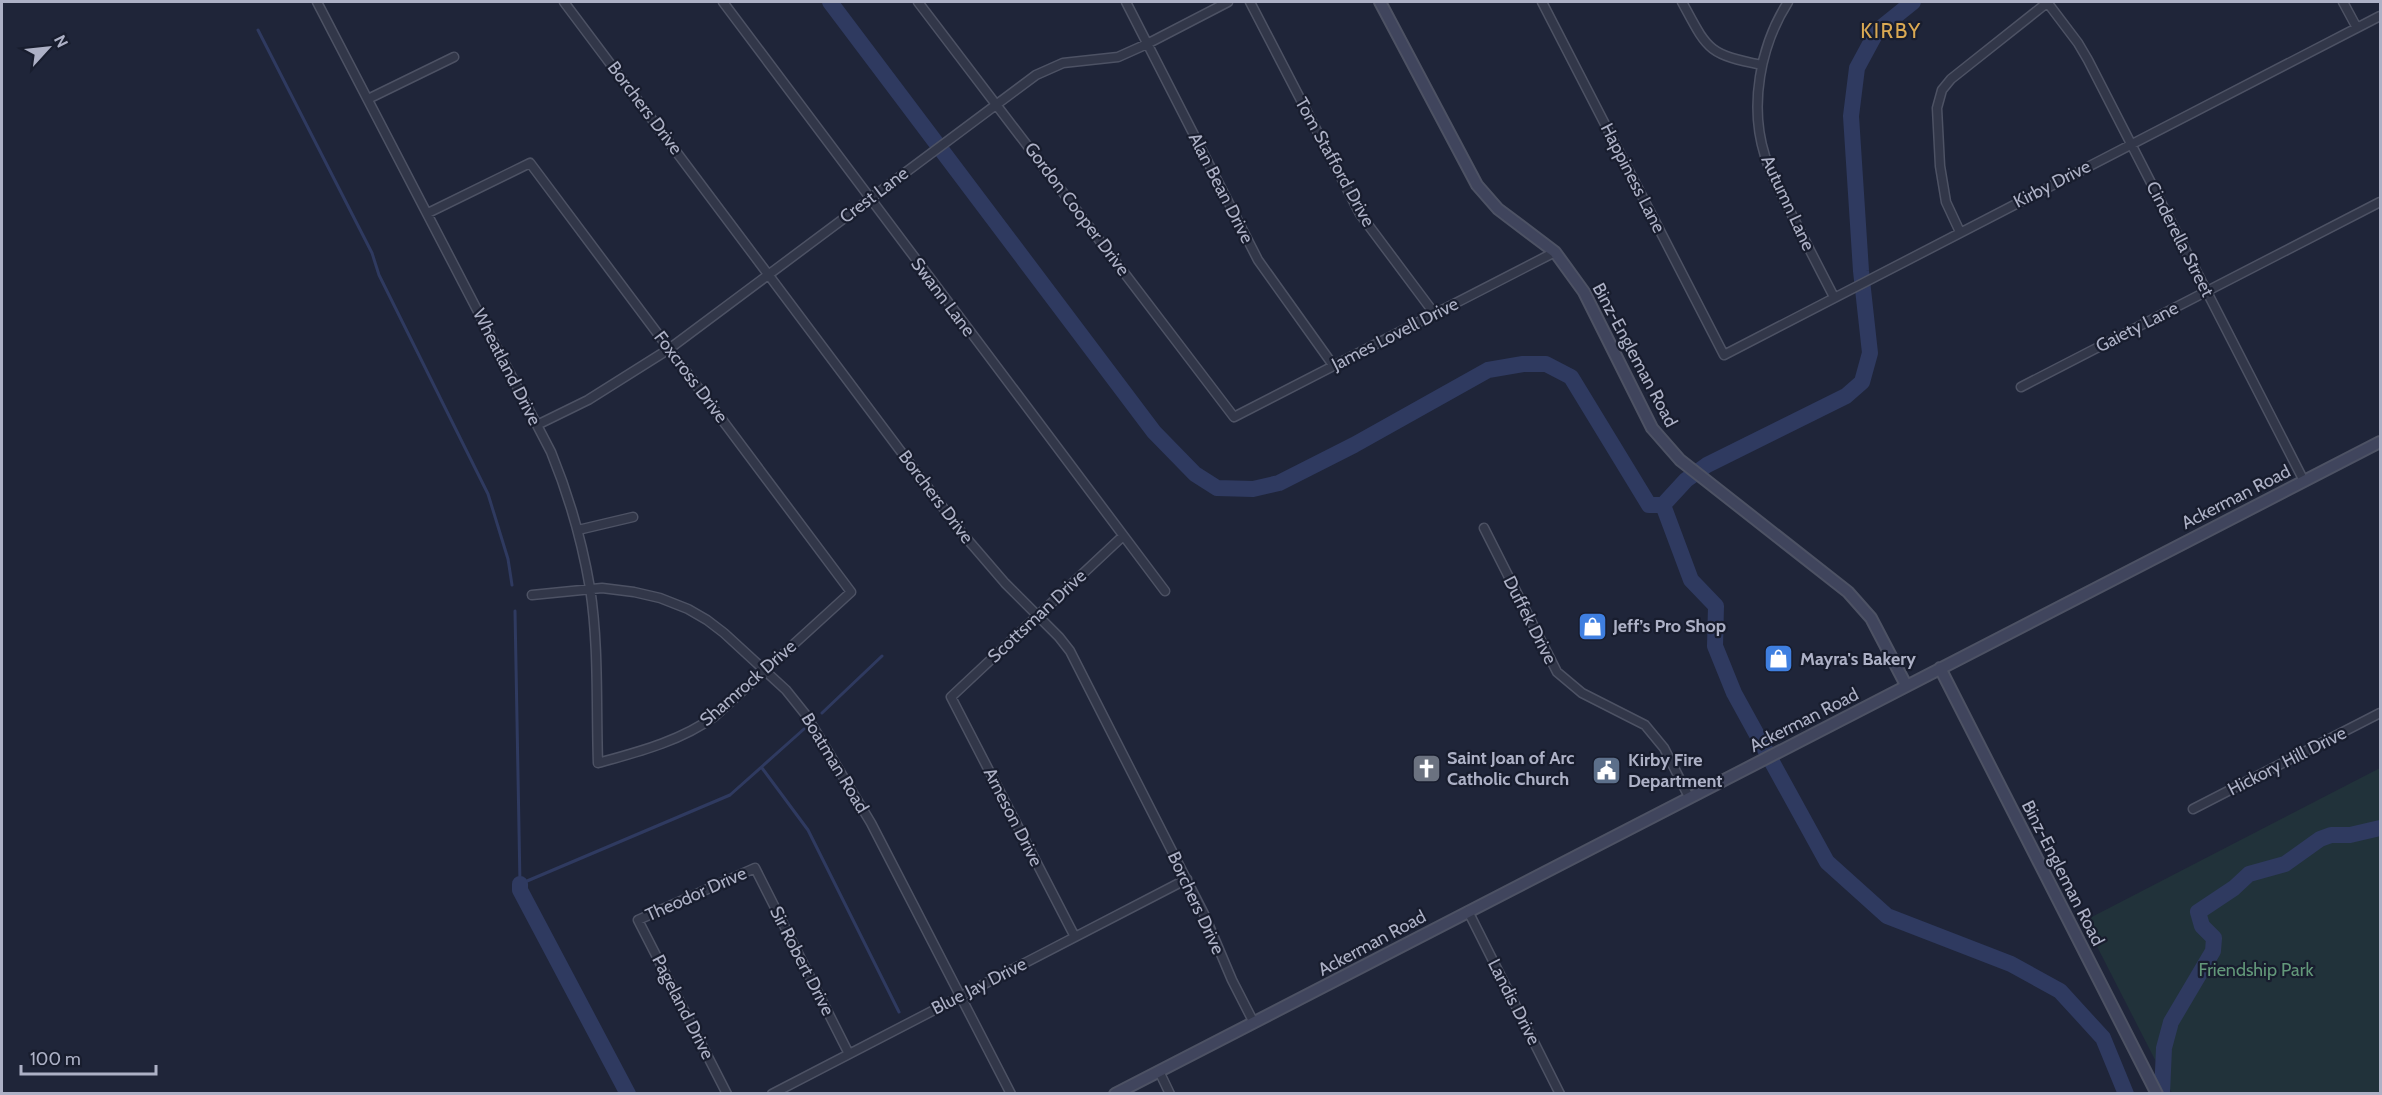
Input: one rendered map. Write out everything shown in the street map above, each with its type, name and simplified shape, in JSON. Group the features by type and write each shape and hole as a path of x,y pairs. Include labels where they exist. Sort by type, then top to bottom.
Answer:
{"street":[{"name":"Wheatland Drive","path":"317,2 551,452 565,488 578,530 590,589 594,633 598,763"},
{"name":"Borchers Drive","path":"564,2 962,533 1005,583 1070,651 1186,879 1254,1023"},
{"name":"Swann Lane","path":"723,2 1165,591"},
{"name":"Gordon Cooper Drive","path":"918,2 998,104 1234,417"},
{"name":"Alan Bean Drive","path":"1126,2 1258,260 1333,365"},
{"name":"Crest Lane","path":"537,425 588,400 669,349 1036,75 1054,65 1071,61 1118,57 1228,2"},
{"name":"Tom Stafford Drive","path":"1250,2 1353,201 1434,313"},
{"name":"Binz-Engleman Road","path":"1380,2 1477,185 1504,214 1555,252 1584,292 1652,428 1680,460 1848,592 1871,618 1906,685"},
{"name":"Happiness Lane","path":"1542,2 1724,355"},
{"path":"1682,2 1708,46 1720,55 1762,65"},
{"name":"Autumn Lane","path":"1788,2 1779,16 1762,65 1758,118 1764,154 1770,172 1837,295"},
{"path":"1960,232 1946,202 1940,166 1937,108 1942,90 1951,79 2048,2"},
{"name":"Cinderella Street","path":"2048,2 2078,42 2304,481"},
{"path":"2343,2 2357,28"},
{"name":"Kirby Drive","path":"1724,355 2380,16"},
{"path":"368,99 454,57"},
{"name":"Foxcross Drive","path":"428,213 530,163 851,592"},
{"name":"Gaiety Lane","path":"2021,387 2380,201"},
{"name":"James Lovell Drive","path":"1234,417 1555,252"},
{"name":"Ackerman Road","path":"1115,1094 2380,442"},
{"path":"578,530 633,517"},
{"name":"Duffek Drive","path":"1484,528 1557,672 1582,693 1645,725 1664,748 1689,797"},
{"name":"Scottsman Drive","path":"951,697 1123,536"},
{"name":"Boatman Road","path":"532,595 603,588 660,598 688,609 724,633 797,702 849,783 1011,1094"},
{"name":"Shamrock Drive","path":"598,763 651,747 705,724 851,592"},
{"name":"Binz-Engleman Road","path":"1940,668 2157,1094"},
{"name":"Arneson Drive","path":"951,697 1075,937"},
{"name":"Hickory Hill Drive","path":"2193,810 2380,713"},
{"name":"Theodor Drive","path":"638,920 755,868"},
{"name":"Sir Robert Drive","path":"755,868 849,1054"},
{"name":"Blue Jay Drive","path":"772,1094 1186,879"},
{"name":"Landis Drive","path":"1468,911 1560,1094"},
{"name":"Pageland Drive","path":"638,920 727,1094"},
{"path":"1159,1071 1170,1094"}],"green space":[{"name":"Friendship Park","path":"2380,768 2380,1093 2172,1093 2084,921"}],"waterway":[{"path":"830,2 1154,432 1195,474 1217,488 1253,489 1279,483 1354,445 1488,370 1523,364 1546,364 1571,377 1649,505 1663,505"},
{"path":"1913,2 1877,31 1857,68 1851,116 1861,271 1870,353 1862,382 1846,396 1707,465 1686,480 1663,505 1691,580 1716,606 1715,646 1734,693 1827,862 1887,916 2011,964 2060,991 2103,1038 2126,1094"},
{"path":"258,30 372,253 379,275 488,494 508,559 512,585"},
{"path":"515,611 520,884 730,795 804,729"},
{"path":"822,713 882,656"},
{"path":"762,768 808,830 899,1012"},
{"path":"2162,1094 2164,1048 2171,1022 2213,951 2214,938 2202,926 2198,912 2234,888 2249,874 2285,864 2320,839 2331,835 2350,835 2380,828"},
{"path":"520,884 520,890 628,1094"}],"place":[{"name":"Jeff’s Pro Shop","path":"1592,626"},
{"name":"Mayra's Bakery","path":"1779,659"},
{"name":"Saint Joan of Arc Catholic Church","path":"1426,768"},
{"name":"Kirby Fire Department","path":"1607,770"}],"district":[{"name":"KIRBY","path":"1891,30"}]}
